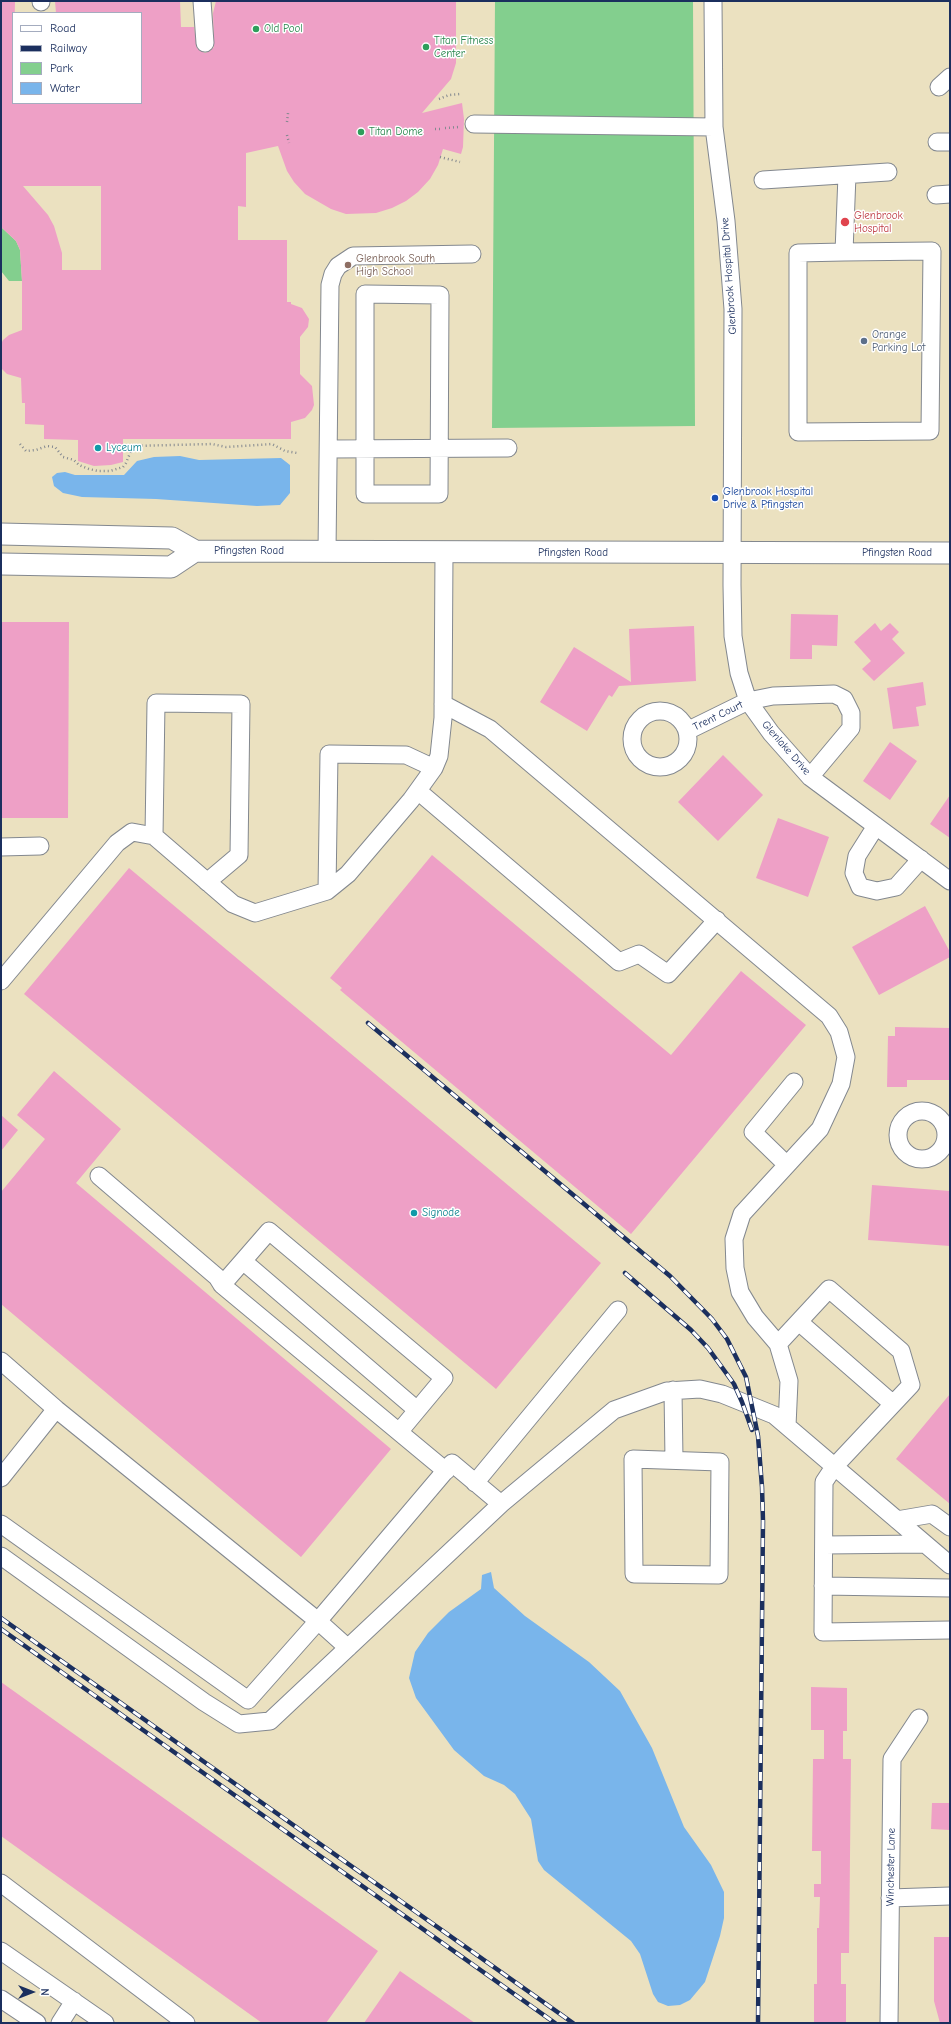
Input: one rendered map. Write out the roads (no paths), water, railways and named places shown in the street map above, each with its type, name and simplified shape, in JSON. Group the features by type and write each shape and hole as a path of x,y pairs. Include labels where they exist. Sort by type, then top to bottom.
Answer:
{"main road":[{"name":"Pfingsten Road","path":"1,534 172,538 195,551 444,553 950,553"},
{"path":"1,564 171,567 195,551"}],"street":[{"path":"202,1 205,43"},
{"name":"Glenbrook Hospital Drive","path":"713,1 714,127 726,221 733,309 732,552"},
{"path":"467,126 714,127"},
{"path":"763,180 888,172"},
{"path":"844,252 847,175"},
{"path":"932,251 930,431 798,432 798,253 844,252 932,251"},
{"path":"328,552 330,449 330,285 333,274 345,259 358,255 472,254"},
{"path":"365,294 440,294 440,449 439,494 365,494 365,294"},
{"path":"330,449 508,448"},
{"name":"Glenlake Drive","path":"732,552 733,636 739,673 748,701 770,734 810,777 950,881"},
{"path":"1,981 117,843 132,832 154,836 233,904 256,913 327,891 348,874 418,791 434,768 439,756 443,704 444,553"},
{"name":"Trent Court","path":"687,731 748,701 773,696 834,694 844,699 851,713 851,728 810,777"},
{"path":"154,836 156,703 241,704 239,855 207,882"},
{"path":"443,704 490,729 829,1016 839,1032 846,1057 842,1084 820,1129 742,1214 734,1239 734,1268 740,1292 755,1317 778,1344 788,1381 787,1426"},
{"path":"327,891 329,754 406,755 434,768"},
{"path":"418,791 466,834 619,962 639,954 668,974 717,920"},
{"path":"876,826 857,856 854,873 860,887 877,891 896,887 921,859"},
{"path":"1,847 40,846"},
{"path":"787,1165 753,1132 794,1082"},
{"path":"99,1176 217,1277 222,1285 446,1471"},
{"path":"222,1285 269,1231 444,1378 399,1432"},
{"path":"243,1261 417,1410"},
{"path":"778,1344 829,1289 901,1351 911,1385 834,1466 824,1482 823,1632 950,1630"},
{"path":"476,1483 618,1310"},
{"path":"799,1322 893,1404"},
{"path":"1,1361 56,1409 318,1621 348,1648"},
{"path":"1,1556 204,1702 240,1724 270,1721 501,1504 614,1410 673,1390 700,1389 722,1394 774,1415 950,1565"},
{"path":"673,1390 674,1460"},
{"path":"1,1478 56,1409"},
{"path":"633,1459 674,1460 720,1462 719,1574 634,1574 633,1459"},
{"path":"1,1524 248,1700 318,1621 452,1463 501,1504"},
{"path":"897,1520 932,1514 950,1527"},
{"path":"824,1545 925,1544"},
{"path":"824,1586 950,1588"},
{"path":"108,1632 123,1612"},
{"name":"Winchester Lane","path":"889,2023 892,1759 919,1718"},
{"path":"1,1883 186,2023"},
{"path":"890,1898 950,1896"},
{"path":"1,1951 104,2023"},
{"path":"1,1999 37,2023"},
{"path":"60,2023 74,2001"}],"water":[{"path":"180,456 199,460 281,458 290,465 290,493 280,505 257,506 156,499 82,497 63,493 54,486 52,477 57,473 65,472 75,475 124,475 137,461 154,457"},
{"path":"491,1572 494,1588 525,1616 589,1662 620,1691 652,1748 684,1827 711,1865 724,1892 724,1918 720,1936 705,1982 690,2000 680,2005 668,2006 658,2002 653,1994 640,1954 631,1941 544,1870 538,1861 531,1819 515,1794 504,1785 484,1776 454,1750 416,1698 409,1678 415,1652 428,1633 449,1612 481,1589 482,1575"}],"railway":[{"path":"368,1023 670,1276 712,1319 727,1339 746,1377 758,1436 763,1521 758,2023"},
{"path":"625,1273 691,1330 708,1348 734,1384 752,1430"},
{"path":"1,1618 573,2023"},
{"path":"1,1629 555,2023"}],"place":[{"name":"Old Pool","path":"256,29"},
{"name":"Titan Fitness Center","path":"426,47"},
{"name":"Titan Dome","path":"361,132"},
{"name":"Glenbrook Hospital","path":"845,222"},
{"name":"Glenbrook South High School","path":"348,265"},
{"name":"Orange Parking Lot","path":"864,341"},
{"name":"Lyceum","path":"98,448"},
{"name":"Glenbrook Hospital Drive & Pfingsten","path":"715,498"},
{"name":"Signode","path":"414,1213"}]}
